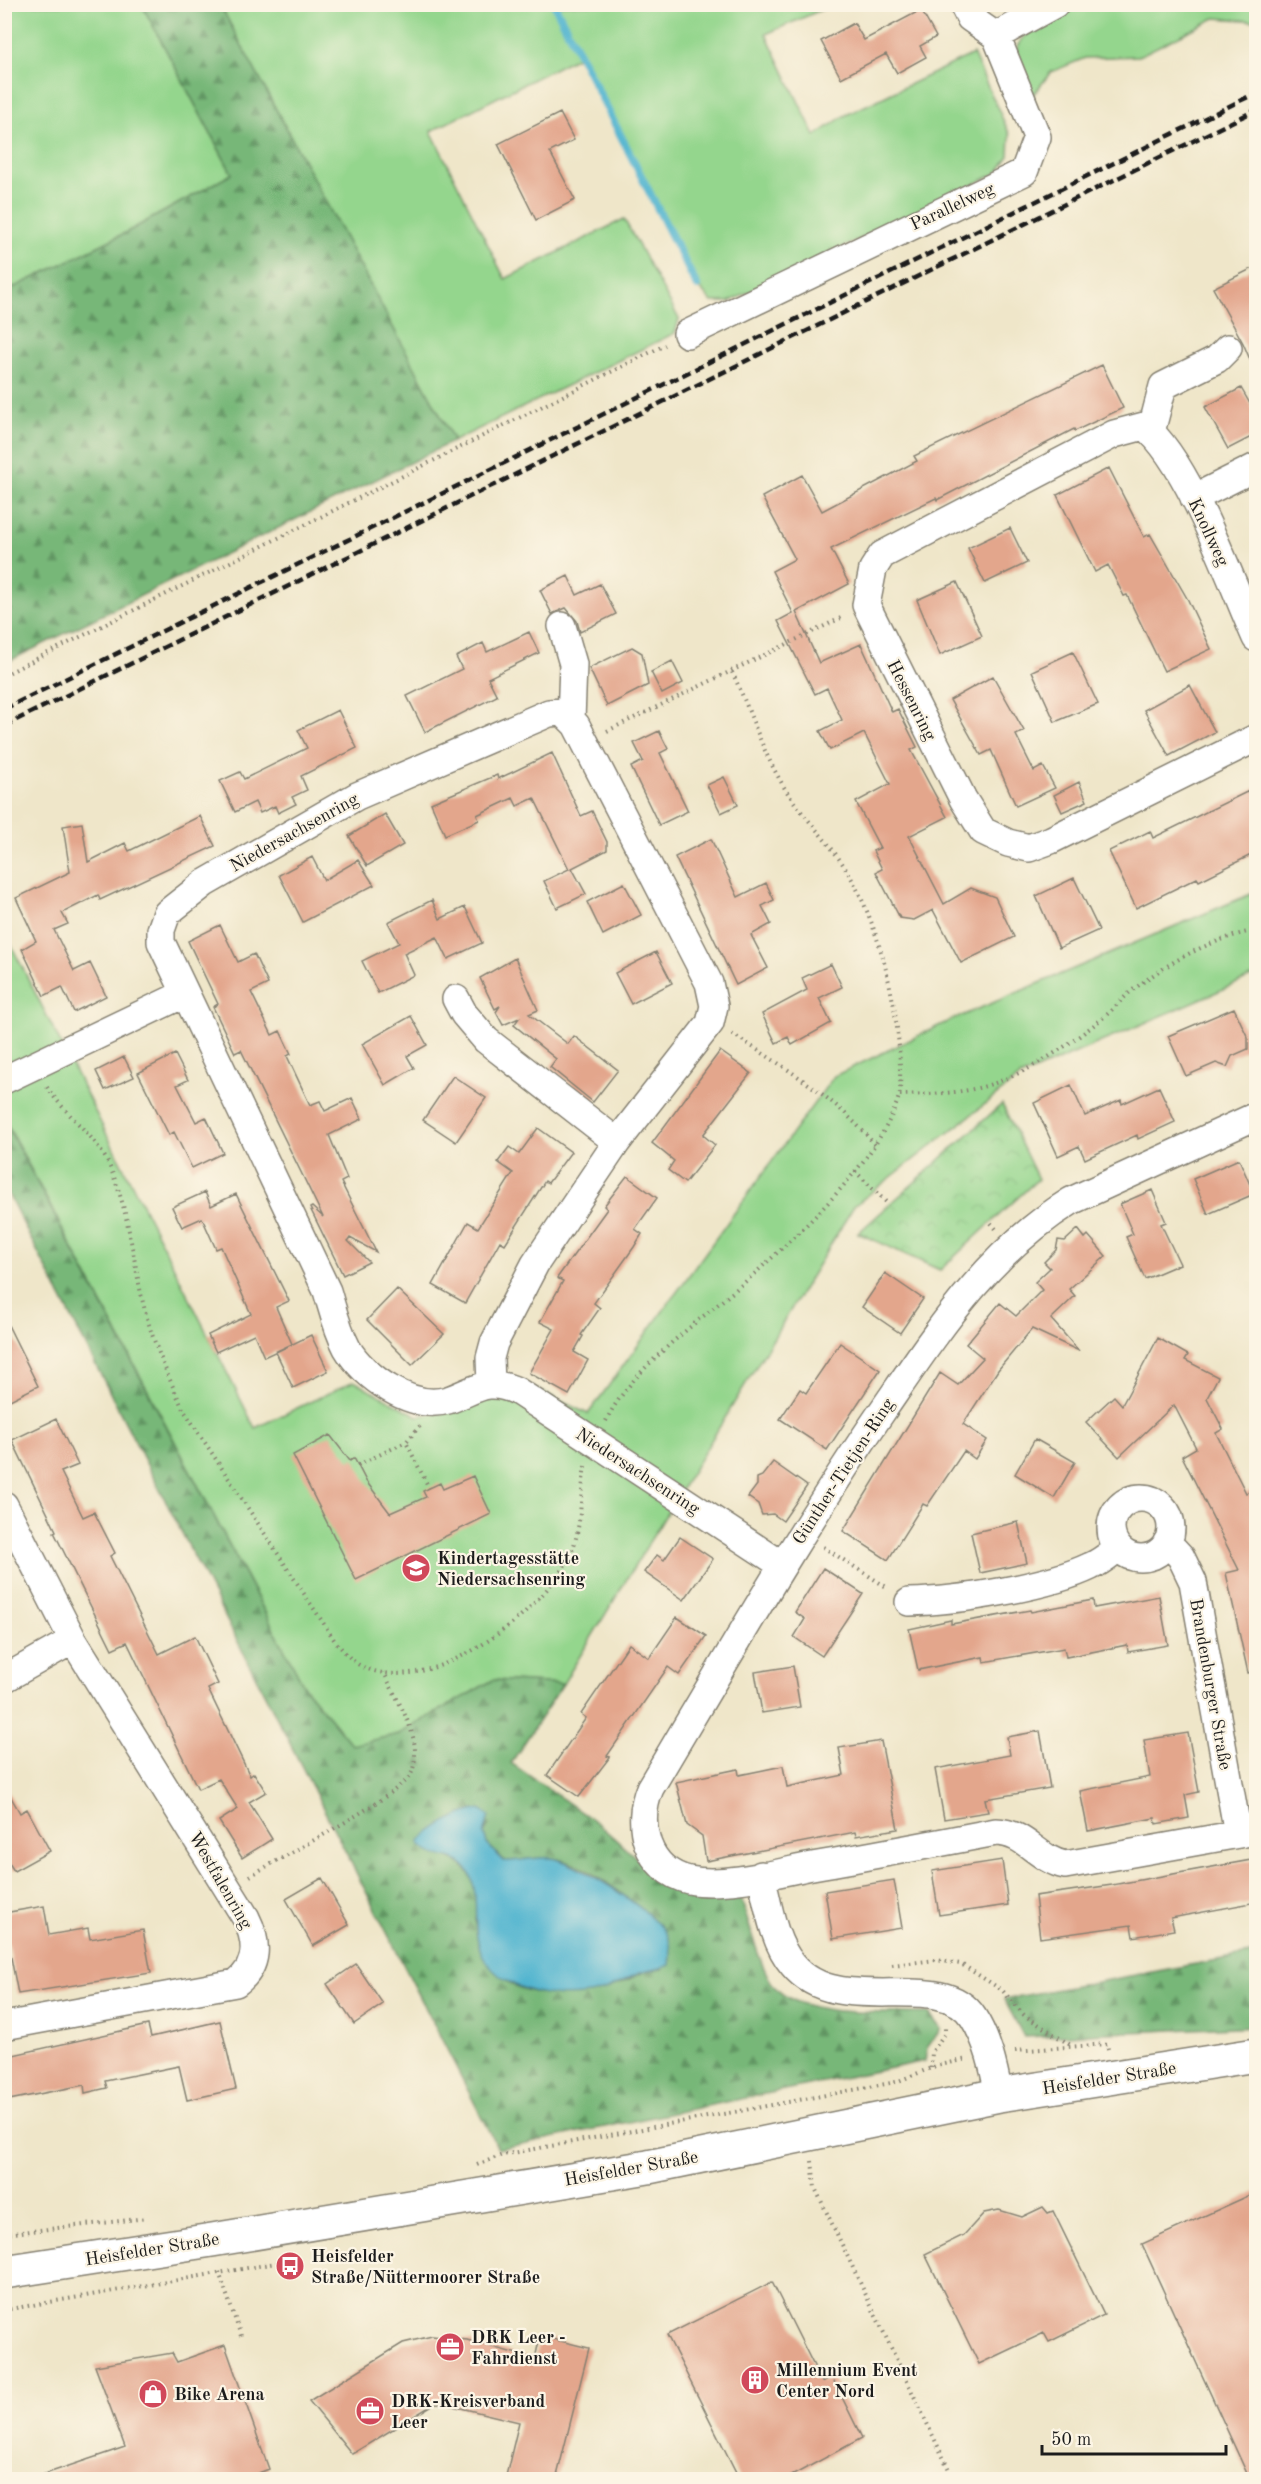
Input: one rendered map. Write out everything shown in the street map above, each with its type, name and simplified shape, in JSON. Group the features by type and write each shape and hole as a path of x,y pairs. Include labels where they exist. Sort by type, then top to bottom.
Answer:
{"main road":[{"name":"Heisfelder Straße","path":"4,2272 212,2240 648,2167 999,2095 1257,2055"}],"street":[{"path":"963,4 970,18 996,36 1055,4"},
{"name":"Parallelweg","path":"687,334 1024,172 1037,137 996,36"},
{"path":"866,605 873,569 882,555 1114,434 1148,429 1163,386 1217,359 1228,348"},
{"name":"Knollweg","path":"1148,429 1171,456 1194,498 1257,638"},
{"path":"1194,498 1257,467"},
{"name":"Hessenring","path":"866,605 878,634 963,799 983,831 1008,843 1029,848 1051,840 1257,738"},
{"path":"435,1402 491,1384 490,1358 494,1343 535,1264 617,1142 710,1023 714,1006 709,983 578,731 573,664 562,626"},
{"name":"Niedersachsenring","path":"435,1402 413,1399 390,1387 365,1370 347,1348 336,1324 327,1291 164,953 161,930 167,913 204,883 357,796 549,713 563,712 578,731"},
{"path":"4,1080 184,994"},
{"path":"456,999 464,1014 486,1040 617,1142"},
{"name":"Günther-Tietjen-Ring","path":"1247,1832 1065,1865 1049,1860 1021,1837 996,1832 762,1875 700,1882 675,1875 660,1863 651,1851 643,1833 642,1818 650,1788 782,1565 953,1308 1011,1245 1071,1201 1257,1116"},
{"name":"Niedersachsenring","path":"491,1384 503,1385 517,1391 782,1565"},
{"path":"1137,1498 1147,1498 1163,1507 1170,1524 1167,1542 1160,1551 1150,1557 1138,1558 1127,1555 1118,1548 1113,1540 1111,1522 1120,1506 1137,1498"},
{"name":"Westfalenring","path":"4,1505 73,1640 251,1928 255,1950 251,1969 236,1983 4,2026"},
{"name":"Brandenburger Straße","path":"1167,1542 1181,1557 1192,1581 1247,1832"},
{"path":"909,1602 937,1601 1066,1576 1094,1565 1118,1548"},
{"path":"4,1678 73,1640"},
{"path":"762,1875 784,1952 803,1976 822,1987 844,1992 914,1994 952,2000 973,2016 989,2053 999,2095"}],"path":[{"path":"4,675 687,334"},
{"path":"578,731 866,605"},
{"path":"900,1095 981,1088 1019,1073 1066,1046 1105,1016 1137,986 1189,953 1236,934 1257,930"},
{"path":"710,1023 727,1031 789,1070 858,1123 875,1145"},
{"path":"855,1171 889,1205"},
{"path":"358,1465 406,1442 415,1433 435,1402"},
{"path":"406,1442 429,1488"},
{"path":"802,1533 909,1602"},
{"path":"228,1888 358,1815 399,1786 412,1773 415,1752 412,1734 384,1672"},
{"path":"891,1965 936,1960 960,1964 1002,1990 1024,2014 1072,2047"},
{"path":"471,2167 502,2155 896,2082 936,2066 989,2053 1107,2044 1112,2077"},
{"path":"811,2156 815,2188 954,2480"},
{"path":"4,2234 155,2218"},
{"path":"212,2240 219,2273 242,2339"}],"green space":[{"path":"5,5 142,5 232,174 127,232 5,292"},
{"path":"142,5 220,5 454,441 5,663 5,292 127,232 232,174"},
{"path":"220,5 832,5 766,34 815,136 844,116 973,54 1010,135 1009,156 997,173 729,302 712,302 697,286 579,56 431,131 505,279 624,219 679,319 675,333 454,441"},
{"path":"1080,5 1256,5 1256,21 1215,18 1139,56 1085,58 1051,72 1033,95 1016,67 1015,55 1019,44 1035,27"},
{"path":"1256,892 1256,975 1020,1077 854,1206 563,1684 493,1680 399,1734 352,1745 305,1688 5,1120 4,931 255,1428 354,1381 418,1416 447,1412 520,1381 588,1414 834,1076 947,1022"},
{"path":"1002,1104 1038,1179 940,1270 858,1233"},
{"path":"4,1120 305,1688 352,1745 399,1734 493,1680 563,1684 511,1763 596,1822 667,1885 739,1891 763,1967 774,1986 786,1997 824,2009 846,2012 929,2013 941,2029 927,2048 925,2061 498,2149 5,1188","holes":["447,1823 488,1826 484,1834 487,1844 505,1861 534,1858 565,1861 595,1875 637,1906 661,1926 663,1969 636,1975 607,1988 574,1994 538,1993 507,1981 493,1967 478,1935 475,1923 474,1887 469,1873 458,1862 451,1859 434,1829"]},
{"path":"1256,1953 1256,2026 1024,2037 1004,1999"}],"water":[{"path":"481,1809 489,1816 484,1834 487,1844 504,1861 551,1858 563,1861 613,1889 646,1913 666,1933 671,1953 670,1965 640,1973 604,1990 584,1995 551,1995 534,1992 504,1979 492,1969 479,1946 475,1893 469,1872 459,1862 430,1852 419,1843 431,1831 447,1821"}],"building":[{"path":"921,10 936,37 920,46 926,57 897,73 886,54 841,78 821,41 854,23 864,40"},
{"path":"560,113 574,140 550,152 575,200 536,220 498,144"},
{"path":"1257,266 1257,376 1243,343 1213,288"},
{"path":"1102,365 1123,408 1075,431 1074,429 937,500 936,498 831,549 849,584 796,612 819,663 861,644 892,712 898,709 917,747 911,750 947,817 909,836 944,904 971,888 995,897 1014,937 961,963 933,910 914,920 900,918 876,872 882,869 873,851 880,848 856,802 890,784 864,733 830,750 820,731 842,720 827,688 815,694 778,621 793,613 772,571 795,559 762,497 802,475 822,511 917,461 914,456"},
{"path":"1241,388 1257,416 1257,434 1228,449 1205,407"},
{"path":"1109,468 1144,537 1150,534 1188,600 1211,649 1164,671 1127,595 1124,596 1108,565 1095,572 1057,495"},
{"path":"1010,528 1027,563 985,583 968,548"},
{"path":"568,576 577,595 600,584 616,614 580,632 577,621 566,608 552,614 540,590"},
{"path":"957,582 982,636 940,655 917,600"},
{"path":"529,632 539,653 488,678 497,696 425,732 407,696 462,669 456,657 483,643 487,652"},
{"path":"632,647 642,653 648,685 607,706 589,668"},
{"path":"1073,652 1098,704 1055,722 1032,671"},
{"path":"672,661 683,683 662,694 651,672"},
{"path":"993,676 1024,731 1016,735 1034,771 1043,766 1055,788 1016,806 991,750 981,755 950,700"},
{"path":"1190,685 1215,732 1169,756 1144,710"},
{"path":"338,710 357,748 301,776 307,790 292,797 296,804 278,813 275,806 260,813 255,802 235,812 220,781 240,772 244,779 307,748 298,730"},
{"path":"659,731 668,749 660,753 688,811 659,825 631,767 643,761 634,743"},
{"path":"552,753 581,816 592,811 607,842 607,850 572,868 586,894 557,908 544,881 569,869 534,798 517,806 513,798 477,815 479,820 445,835 431,803 497,775 498,779"},
{"path":"724,777 738,805 721,813 707,785"},
{"path":"1079,782 1087,801 1062,812 1054,795"},
{"path":"1257,787 1257,852 1199,881 1197,878 1136,908 1109,851 1150,831 1153,838"},
{"path":"385,814 403,845 367,866 349,836"},
{"path":"200,816 215,846 100,900 98,895 62,913 68,924 54,930 74,971 90,963 106,996 74,1012 62,987 44,996 22,949 36,941 16,898 70,872 63,826 82,823 88,862 125,843 129,851"},
{"path":"711,839 738,897 766,883 774,900 762,906 771,924 751,935 768,968 736,985 675,857"},
{"path":"312,857 324,880 358,860 374,885 303,922 279,875"},
{"path":"1074,878 1099,930 1059,948 1036,896"},
{"path":"624,883 641,915 603,935 587,902"},
{"path":"432,900 440,919 465,907 482,943 448,959 437,937 404,953 414,975 378,993 362,961 399,943 388,922"},
{"path":"220,925 238,962 254,954 268,984 251,992 272,1035 280,1031 291,1054 287,1056 310,1105 320,1101 325,1111 352,1098 362,1119 329,1135 347,1179 341,1182 376,1252 350,1238 348,1241 369,1262 343,1275 310,1208 312,1207 323,1217 241,1050 235,1053 213,1007 218,1004 188,941"},
{"path":"656,952 672,983 631,1004 615,973"},
{"path":"515,958 538,1010 529,1014 568,1044 574,1036 618,1070 593,1102 550,1067 556,1059 514,1025 519,1018 503,1025 496,1012 500,1006 495,1009 480,978"},
{"path":"831,964 842,987 819,998 831,1023 792,1045 788,1037 776,1043 762,1014 807,990 802,978"},
{"path":"1234,1008 1248,1038 1248,1049 1232,1056 1227,1067 1216,1063 1186,1076 1168,1036"},
{"path":"411,1016 427,1045 407,1056 414,1068 385,1085 362,1044"},
{"path":"720,1051 751,1073 703,1135 715,1145 685,1183 668,1170 674,1161 652,1143"},
{"path":"175,1054 188,1080 177,1085 196,1122 206,1117 223,1153 192,1168 174,1132 169,1135 138,1073"},
{"path":"124,1057 134,1077 105,1090 96,1071"},
{"path":"453,1076 486,1098 456,1142 423,1120"},
{"path":"1071,1085 1085,1116 1121,1100 1122,1104 1159,1087 1175,1122 1138,1139 1137,1135 1085,1159 1079,1146 1058,1156 1034,1103"},
{"path":"538,1128 571,1152 548,1183 545,1181 505,1244 500,1241 465,1303 433,1285 468,1222 478,1228 513,1173 498,1162 509,1147 519,1154"},
{"path":"1239,1159 1254,1194 1208,1214 1193,1179"},
{"path":"627,1176 657,1198 635,1229 642,1234 594,1303 600,1308 581,1335 583,1336 574,1352 588,1360 569,1395 529,1373 554,1329 540,1322 563,1281 557,1278 607,1209 604,1206"},
{"path":"1152,1190 1166,1222 1161,1224 1180,1264 1145,1279 1126,1237 1133,1234 1120,1204"},
{"path":"205,1192 211,1206 236,1194 289,1301 276,1307 292,1344 264,1357 254,1334 216,1352 208,1335 251,1314 221,1247 216,1249 202,1218 182,1227 172,1207"},
{"path":"1078,1229 1085,1238 1088,1235 1106,1256 1069,1289 1075,1296 1051,1319 1079,1351 1032,1329 998,1370 963,1424 987,1440 975,1459 964,1451 927,1506 923,1504 888,1560 843,1531 940,1373 958,1385 983,1358 966,1344 1000,1303 1016,1316 1042,1290 1035,1282 1050,1268 1044,1262 1056,1250 1058,1240 1065,1241"},
{"path":"885,1273 923,1299 900,1333 862,1307"},
{"path":"397,1289 444,1334 412,1365 367,1320"},
{"path":"4,1317 38,1386 4,1403"},
{"path":"311,1335 328,1371 293,1388 276,1352"},
{"path":"1158,1338 1188,1355 1185,1360 1218,1377 1207,1398 1223,1429 1216,1433 1246,1493 1257,1488 1257,1672 1248,1673 1226,1573 1239,1570 1182,1456 1196,1448 1174,1405 1119,1457 1086,1422 1114,1396 1122,1405"},
{"path":"840,1343 880,1370 827,1450 780,1419 800,1389 806,1393"},
{"path":"56,1419 78,1465 61,1472 83,1517 94,1512 115,1553 110,1556 159,1654 195,1636 218,1684 208,1689 250,1776 254,1773 266,1792 249,1802 272,1839 242,1858 219,1821 238,1809 219,1779 198,1789 127,1642 112,1649 54,1532 56,1531 12,1440"},
{"path":"330,1435 350,1461 354,1458 366,1481 390,1513 426,1497 423,1491 440,1483 443,1489 473,1476 491,1514 356,1580 293,1455"},
{"path":"1035,1439 1075,1462 1054,1498 1015,1474"},
{"path":"773,1462 807,1486 783,1521 773,1514 762,1515 758,1504 748,1497 757,1485 757,1478 762,1476"},
{"path":"1018,1522 1027,1563 980,1573 971,1533"},
{"path":"680,1537 713,1559 684,1600 644,1572 657,1555 664,1560"},
{"path":"823,1568 863,1594 822,1656 794,1637 805,1619 795,1612"},
{"path":"1159,1596 1168,1645 1128,1652 1127,1645 1066,1657 1064,1648 984,1662 983,1657 918,1670 909,1629 951,1620 951,1624 1093,1600 1094,1608"},
{"path":"677,1617 706,1636 679,1675 668,1667 607,1756 610,1757 579,1797 547,1775 586,1718 581,1714 629,1644 649,1658"},
{"path":"793,1666 800,1707 762,1713 755,1672"},
{"path":"1040,1731 1050,1788 985,1799 988,1812 944,1819 935,1769 1010,1755 1007,1737"},
{"path":"1188,1733 1199,1792 1185,1795 1189,1818 1156,1824 1155,1818 1088,1831 1080,1791 1150,1777 1144,1740"},
{"path":"881,1741 898,1829 856,1836 855,1832 706,1861 702,1836 687,1825 676,1782 738,1769 739,1775 783,1766 787,1787 844,1775 839,1748"},
{"path":"4,1785 20,1813 27,1809 50,1851 14,1871 4,1855"},
{"path":"1257,1859 1257,1902 1171,1918 1174,1930 1133,1937 1131,1925 1040,1938 1035,1896 1112,1885"},
{"path":"1002,1860 1008,1905 939,1915 932,1871"},
{"path":"322,1878 349,1925 313,1946 286,1899"},
{"path":"894,1880 902,1928 833,1939 825,1891"},
{"path":"44,1906 49,1935 88,1928 90,1939 143,1930 151,1973 18,1994 9,1947 4,1937 4,1913"},
{"path":"356,1964 383,2004 354,2024 327,1984"},
{"path":"220,2021 236,2089 187,2100 179,2066 105,2081 107,2088 85,2093 84,2085 4,2101 4,2057 148,2025 151,2037"},
{"path":"1257,2192 1257,2480 1250,2480 1142,2244"},
{"path":"1043,2207 1048,2213 1053,2211 1104,2315 1049,2342 1044,2333 979,2364 925,2254 964,2235 984,2213 999,2210 1022,2217"},
{"name":"Millennium Event Center Nord","path":"772,2282 822,2382 832,2377 862,2438 784,2480 740,2480 667,2335"},
{"name":"DRK-Kreisverband Leer","path":"432,2336 467,2340 535,2359 540,2336 589,2348 556,2480 505,2480 519,2422 444,2404 434,2404 352,2454 309,2401 403,2343"},
{"path":"225,2345 269,2469 240,2480 40,2480 39,2476 125,2447 95,2366 172,2353 177,2362"}],"waterway":[{"path":"554,4 697,286"}],"railway":[{"path":"4,709 1256,93"},
{"path":"4,726 1256,110"}],"place":[{"name":"Kindertagesstätte Niedersachsenring","path":"416,1568"},
{"name":"Heisfelder Straße/Nüttermoorer Straße","path":"290,2266"},
{"name":"DRK Leer - Fahrdienst","path":"450,2347"},
{"name":"Millennium Event Center Nord","path":"755,2380"},
{"name":"Bike Arena","path":"153,2394"},
{"name":"DRK-Kreisverband Leer","path":"370,2411"}]}
